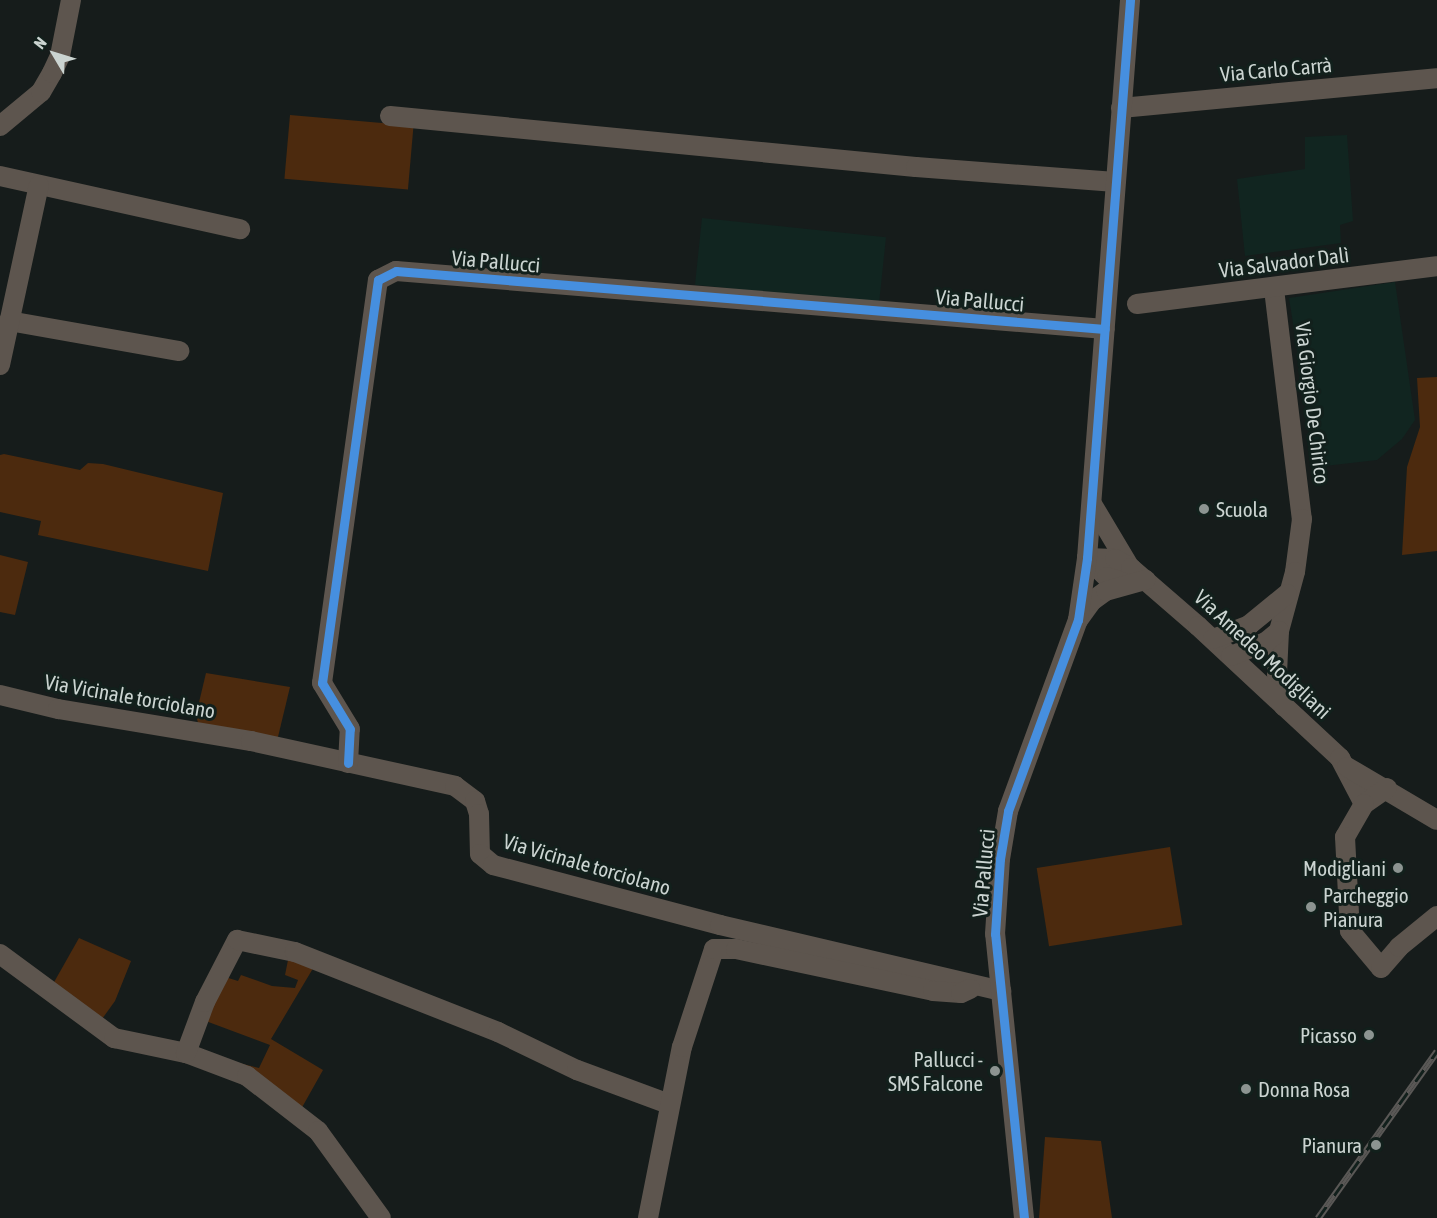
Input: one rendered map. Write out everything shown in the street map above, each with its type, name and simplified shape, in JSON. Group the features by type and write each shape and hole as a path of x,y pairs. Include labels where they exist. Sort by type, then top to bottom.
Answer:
{"street":[{"path":"0,126 26,106 52,73 60,56 71,0"},
{"name":"Via Pallucci","path":"1024,1218 995,934 1003,831 1078,620 1092,504 1120,108 1130,0"},
{"name":"Via Carlo Carrà","path":"1120,108 1437,78"},
{"path":"390,116 916,167 1115,182"},
{"path":"0,176 240,229"},
{"path":"0,364 39,185"},
{"name":"Via Salvador Dalì","path":"1137,304 1274,289 1437,266"},
{"name":"Via Pallucci","path":"348,763 350,729 322,683 378,280 396,271 1105,329"},
{"name":"Via Giorgio De Chirico","path":"1274,289 1301,495 1300,546 1279,631 1277,674 1284,706"},
{"path":"9,321 180,351"},
{"name":"Via Amedeo Modigliani","path":"1092,504 1133,577 1213,639 1347,766 1437,820"},
{"name":"Via Amedeo Modigliani","path":"1087,558 1107,577 1133,577"},
{"path":"1078,620 1092,601 1133,577"},
{"path":"1213,639 1249,625 1287,594"},
{"path":"1231,656 1266,642 1279,631"},
{"name":"Via Vicinale torciolano","path":"0,695 431,780 467,792 479,814 480,854 493,865 720,925 1001,991"},
{"name":"Via Amedeo Modigliani","path":"1347,766 1364,804"},
{"path":"1387,788 1364,804 1345,837 1350,931 1381,968 1416,932 1437,916"},
{"path":"648,1218 669,1104 695,999 714,949 720,925"},
{"path":"186,1053 205,1002 237,940 295,952 498,1032 586,1073 669,1104"},
{"path":"714,949 736,949 933,991 961,993 978,986"},
{"path":"0,954 114,1038 186,1053 247,1076 302,1117 337,1153 381,1218"}],"shaded area":[{"path":"290,115 414,126 408,190 284,179"},
{"path":"1347,135 1353,221 1340,225 1341,243 1245,256 1237,179 1305,169 1305,137"},
{"path":"702,218 886,237 879,304 695,285"},
{"path":"1395,282 1415,420 1402,439 1377,460 1316,467 1289,298"},
{"path":"1437,377 1437,551 1402,555 1407,467 1420,427 1417,378"},
{"path":"0,455 80,470 88,463 103,464 223,493 208,571 38,535 41,521 0,512"},
{"path":"0,555 28,562 15,615 0,612"},
{"path":"206,673 290,687 277,741 198,723 196,715"},
{"path":"1170,847 1182,925 1049,946 1037,868"},
{"path":"79,938 131,961 115,1001 102,1019 53,984"},
{"path":"289,955 315,965 271,1039 323,1070 300,1111 235,1062 259,1068 270,1045 203,1020 222,976 238,981 241,975 272,986 295,988 298,980 285,975"},
{"path":"1045,1137 1101,1141 1112,1218 1039,1218"}],"railway":[{"path":"1318,1218 1437,1051"}],"cycle path":[{"path":"1024,1218 995,934 1000,859 1008,811 1078,620 1087,558 1130,0"},
{"path":"348,763 350,729 322,683 378,280 396,271 1105,329"}],"place":[{"name":"Scuola","path":"1204,509"},
{"name":"Modigliani","path":"1398,868"},
{"name":"Parcheggio Pianura","path":"1311,907"},
{"name":"Picasso","path":"1369,1035"},
{"name":"Pallucci - SMS Falcone","path":"995,1071"},
{"name":"Donna Rosa","path":"1246,1089"},
{"name":"Pianura","path":"1376,1145"}]}
